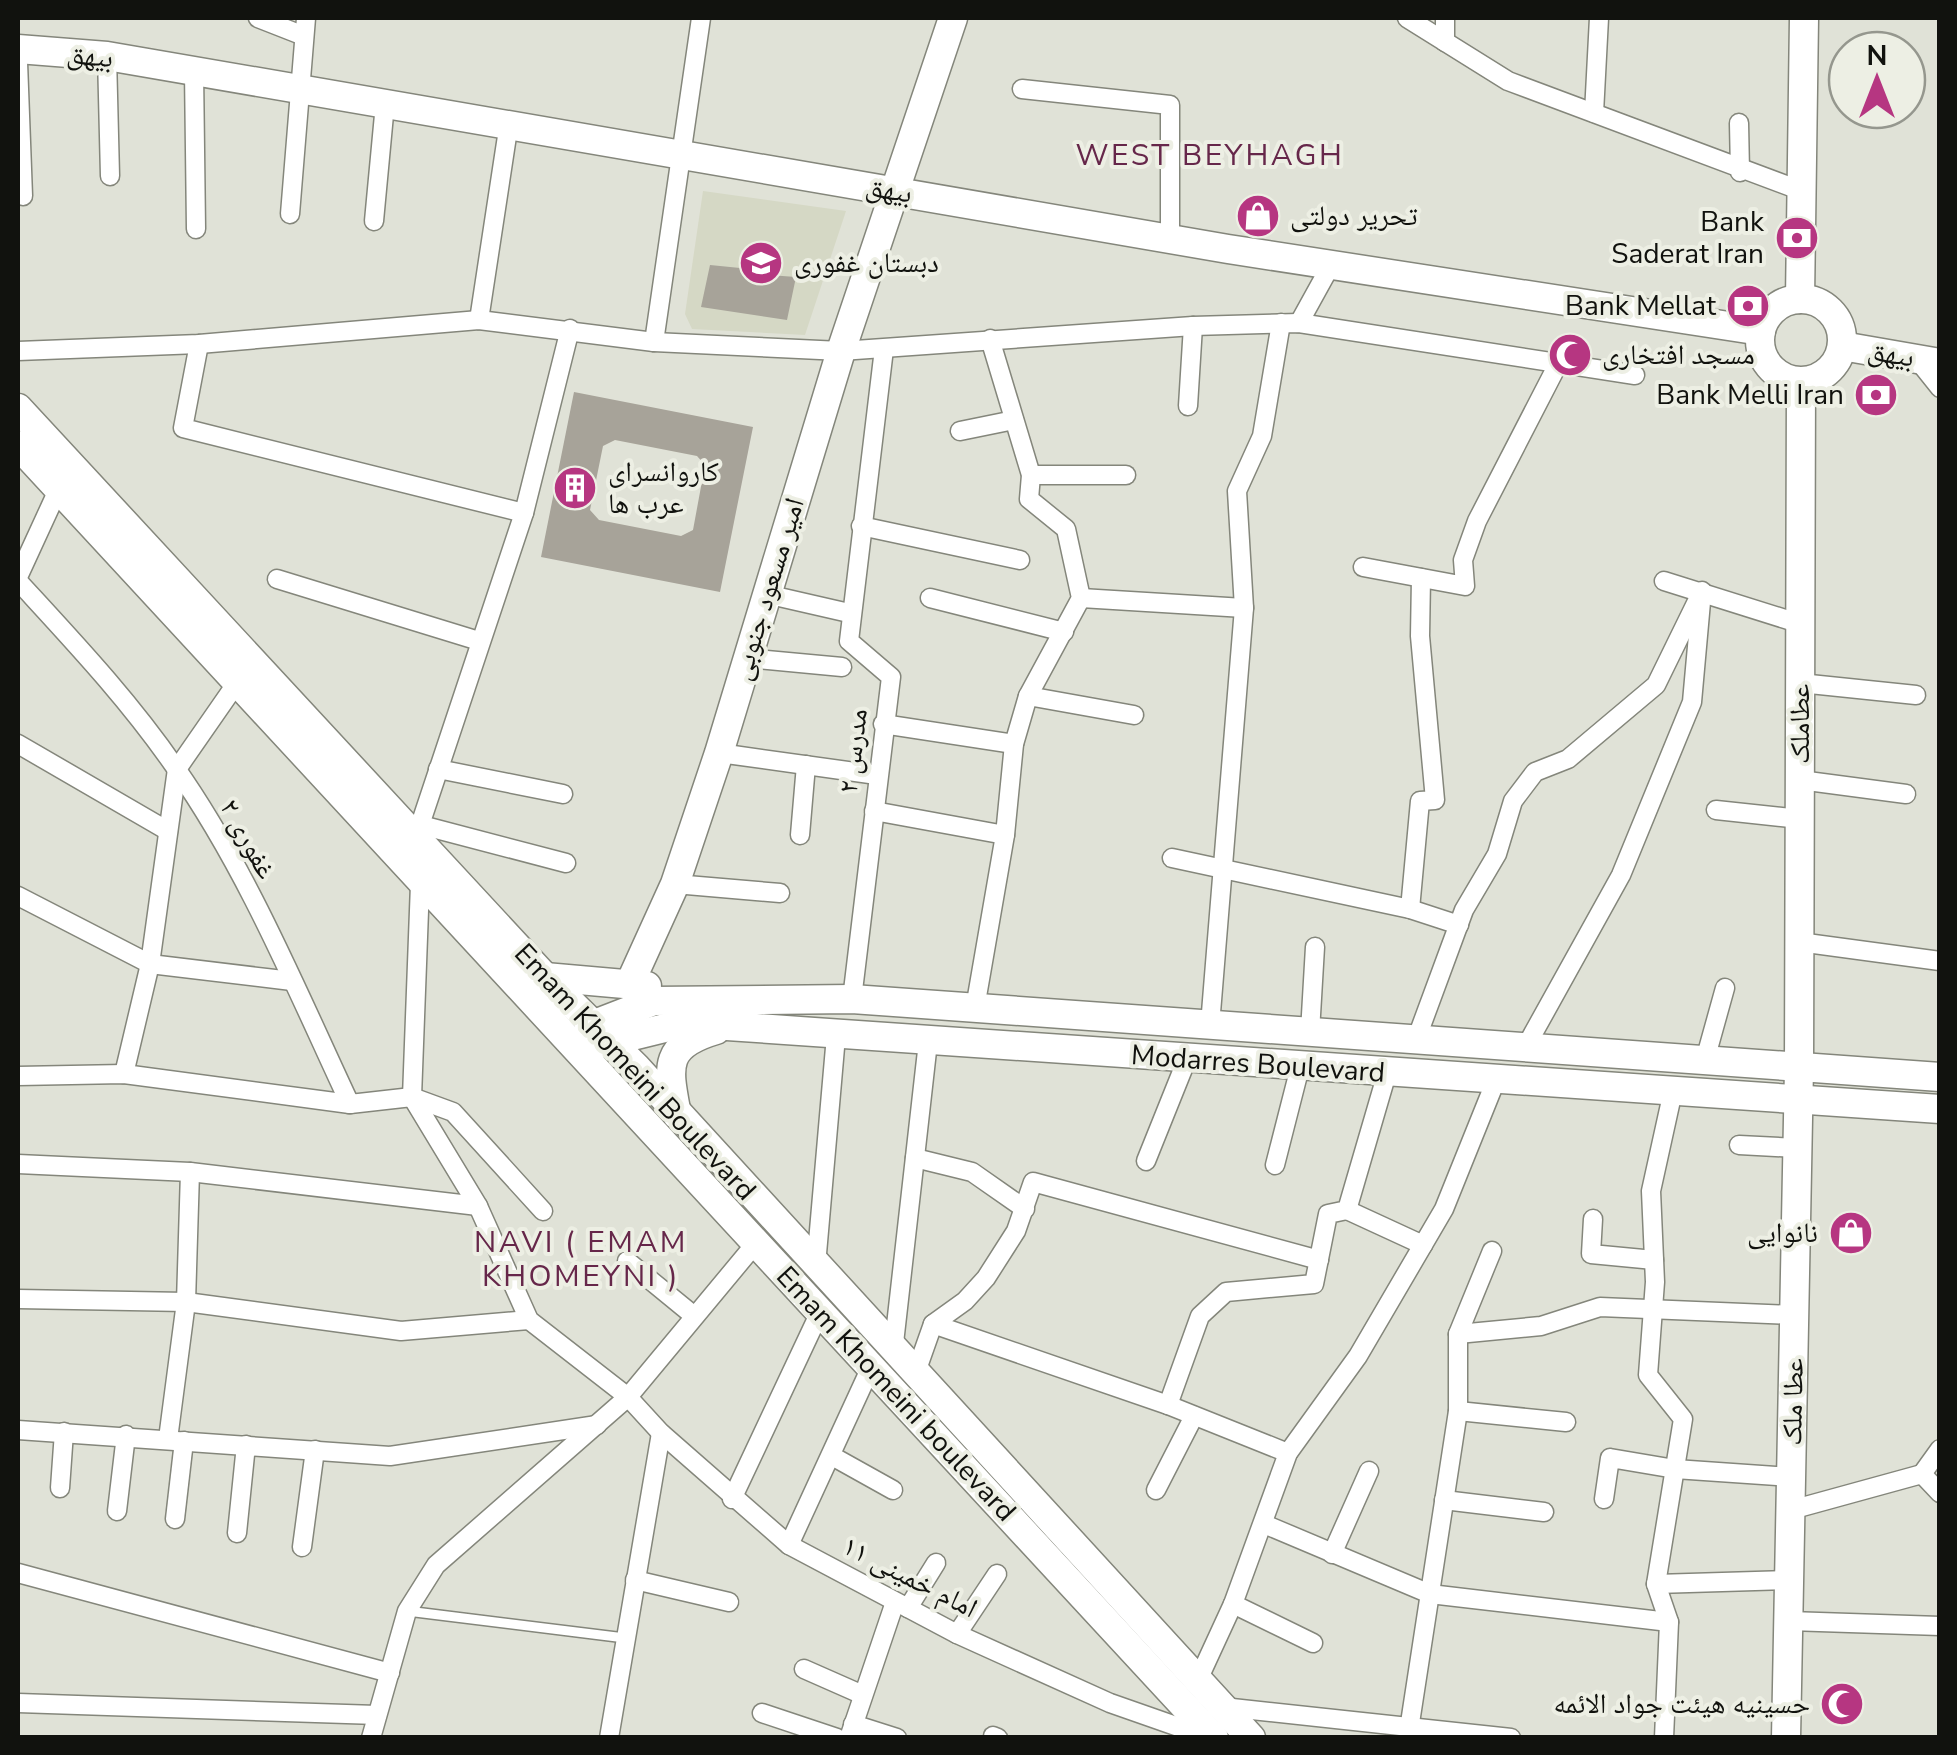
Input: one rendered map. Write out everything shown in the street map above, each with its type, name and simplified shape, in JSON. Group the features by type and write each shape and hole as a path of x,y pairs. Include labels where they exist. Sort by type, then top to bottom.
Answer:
{"main road":[{"name":"امیر مسعود جنوبی","path":"630,983 675,884 719,753 841,351 953,18"},
{"path":"1800,299 1804,18"},
{"name":"بیهق","path":"18,50 107,56 1331,265 1761,331"},
{"path":"1800,299 1814,301 1836,318 1842,346 1832,367 1801,382 1789,380 1769,366 1762,356 1761,331 1774,309 1800,299"},
{"name":"بیهق","path":"1842,346 1928,360"},
{"name":"عطاملک","path":"1800,1067 1801,382"},
{"name":"Emam Khomeini Boulevard","path":"18,408 360,773 419,830 594,1039"},
{"name":"Emam Khomeini Boulevard","path":"18,445 420,884 594,1039"},
{"path":"335,792 360,773"},
{"path":"545,977 630,983 732,998"},
{"path":"594,1039 654,1001 732,998"},
{"name":"Modarres Boulevard","path":"732,998 852,999 1940,1078"},
{"path":"1197,1060 1210,1025"},
{"name":"Modarres Boulevard","path":"594,1039 673,1026 727,1026 1940,1109"},
{"path":"668,1125 673,1054 696,1036 727,1026"},
{"name":"Emam Khomeini boulevard","path":"594,1039 668,1125 756,1242 820,1312 882,1360 1212,1738"},
{"name":"عطا ملک","path":"1786,1738 1800,1067"},
{"name":"Emam Khomeini Boulevard","path":"668,1125 816,1266 882,1360 915,1374 1251,1738"}],"street":[{"path":"258,18 305,27 290,214"},
{"path":"654,342 701,18"},
{"path":"1407,18 1508,81 1740,172 1802,191"},
{"path":"1445,18 1445,42"},
{"path":"1594,113 1599,18"},
{"path":"107,56 110,176"},
{"path":"18,62 23,196"},
{"path":"194,71 196,228"},
{"path":"1022,88 1170,105 1170,238"},
{"path":"374,222 385,104"},
{"path":"479,320 509,123"},
{"path":"1739,123 1740,172"},
{"path":"1210,1025 1226,868 1232,724 1244,608 1237,490 1262,436 1290,323 1331,265"},
{"path":"18,350 199,344 479,320 654,342 841,351 1193,326 1290,323 1635,375"},
{"path":"1188,406 1193,326"},
{"path":"566,863 419,830 478,641 524,513 570,329"},
{"path":"975,1008 1005,834 1014,744 1028,696 1081,598 1066,529 1029,500 1031,475 990,339"},
{"path":"199,344 183,428 524,513"},
{"name":"مدرس ۲","path":"852,999 890,677 849,641 849,613 884,349"},
{"path":"1928,360 1940,388"},
{"path":"1363,567 1465,586 1464,560 1478,521 1558,364"},
{"path":"960,432 1014,420"},
{"path":"1031,475 1126,475"},
{"path":"18,579 58,490"},
{"path":"861,526 1020,560"},
{"path":"1410,909 1420,802 1435,800 1420,636 1421,578"},
{"name":"غفوری ۲","path":"18,579 113,684 177,769 232,863 350,1104"},
{"path":"277,579 478,641"},
{"path":"1664,581 1800,624"},
{"path":"1416,1040 1458,925 1497,854 1513,800 1534,772 1568,759 1656,685 1702,592"},
{"path":"1525,1048 1620,874 1692,702 1702,592"},
{"path":"766,594 849,613"},
{"path":"930,598 1064,632"},
{"path":"1081,598 1244,608"},
{"path":"746,658 842,667"},
{"path":"1800,683 1916,695"},
{"path":"124,1074 150,964 177,769 236,684"},
{"path":"1028,696 1134,714"},
{"path":"883,724 1014,744"},
{"path":"18,744 168,831"},
{"path":"719,753 877,774"},
{"path":"800,835 806,765"},
{"path":"438,768 562,794"},
{"path":"1800,780 1906,794"},
{"path":"1716,810 1800,819"},
{"path":"874,811 1005,834"},
{"path":"1172,858 1410,909 1458,925"},
{"path":"18,1298 186,1302 401,1331 530,1320 478,1206 412,1098 420,884"},
{"path":"675,884 780,894"},
{"path":"18,896 150,964 292,981"},
{"path":"1800,942 1940,961"},
{"path":"1310,1032 1315,946"},
{"path":"1705,1060 1725,988"},
{"path":"816,1266 836,1036"},
{"path":"788,1545 882,1360 916,1158 928,1042"},
{"path":"1146,1161 1197,1060"},
{"path":"1275,1165 1300,1067"},
{"path":"1347,1210 1387,1073"},
{"path":"18,1076 124,1074 350,1104 412,1098 453,1112 543,1211"},
{"path":"1198,1680 1234,1604 1288,1454 1358,1356 1444,1209 1496,1080"},
{"path":"1664,1738 1669,1622 1656,1584 1683,1419 1648,1375 1654,1313 1651,1191 1673,1092"},
{"path":"1739,1145 1798,1148"},
{"path":"916,1158 972,1172 1025,1208"},
{"path":"18,1164 190,1172 478,1206"},
{"path":"175,1519 190,1172"},
{"path":"915,1374 933,1324 964,1302 986,1278 1025,1208 1033,1182 1319,1260"},
{"path":"1168,1405 1200,1316 1226,1292 1314,1284 1328,1214 1347,1210 1423,1245"},
{"path":"1593,1219 1591,1254 1654,1260"},
{"path":"371,1738 407,1611 436,1565 628,1397 756,1242"},
{"path":"1410,1724 1458,1411 1458,1334 1492,1251"},
{"path":"627,1262 693,1315"},
{"path":"1458,1334 1541,1326 1600,1307 1654,1313 1794,1316"},
{"path":"732,1499 820,1312"},
{"name":"امام خمینی ۱۱","path":"530,1320 628,1397 660,1433 788,1545 957,1634 1110,1704 1212,1738"},
{"path":"933,1324 1168,1405 1288,1454"},
{"path":"1458,1411 1566,1422"},
{"path":"1156,1490 1194,1416"},
{"path":"18,1430 390,1456 598,1425"},
{"path":"60,1488 64,1432"},
{"path":"609,1738 660,1433"},
{"path":"117,1511 126,1435"},
{"path":"237,1533 246,1445"},
{"path":"1791,1510 1922,1474 1940,1449"},
{"path":"302,1547 315,1450"},
{"path":"832,1456 893,1490"},
{"path":"1604,1500 1610,1458 1675,1469 1791,1477"},
{"path":"1332,1554 1368,1471"},
{"path":"1922,1474 1940,1493"},
{"path":"1444,1500 1544,1512"},
{"path":"1264,1524 1430,1594 1669,1622"},
{"path":"897,1738 851,1731 902,1605 936,1563"},
{"path":"18,1572 390,1673"},
{"path":"957,1634 997,1574"},
{"path":"635,1580 729,1602"},
{"path":"1656,1584 1789,1580"},
{"path":"1234,1604 1313,1643"},
{"path":"1788,1621 1940,1626"},
{"path":"804,1669 863,1695"},
{"path":"18,1703 377,1715"},
{"path":"1223,1707 1410,1724 1512,1738"},
{"path":"762,1713 837,1738"}],"lane":[{"path":"407,1611 625,1638"}],"shaded area":[{"name":"دبستان غفوری","path":"703,191 846,211 805,335 692,329 685,314"}],"building":[{"path":"750,263 769,275 796,277 787,320 701,307 710,265 740,268"},
{"name":"کاروانسرای عرب ها","path":"574,392 753,427 720,592 541,557","holes":["615,440 697,456 705,465 693,530 681,536 599,520 590,510 603,446"]}],"place":[{"name":"تحریر دولتی","path":"1258,216"},
{"name":"Bank Saderat Iran","path":"1797,238"},
{"name":"دبستان غفوری","path":"761,263"},
{"name":"Bank Mellat","path":"1748,306"},
{"name":"مسجد افتخاری","path":"1570,355"},
{"name":"Bank Melli Iran","path":"1876,395"},
{"name":"کاروانسرای عرب ها","path":"575,488"},
{"name":"نانوایی","path":"1851,1233"},
{"name":"حسینیه هیئت جواد الائمه","path":"1842,1704"}],"district":[{"name":"WEST BEYHAGH","path":"1210,155"},
{"name":"NAVI ( EMAM KHOMEYNI )","path":"581,1259"}]}
